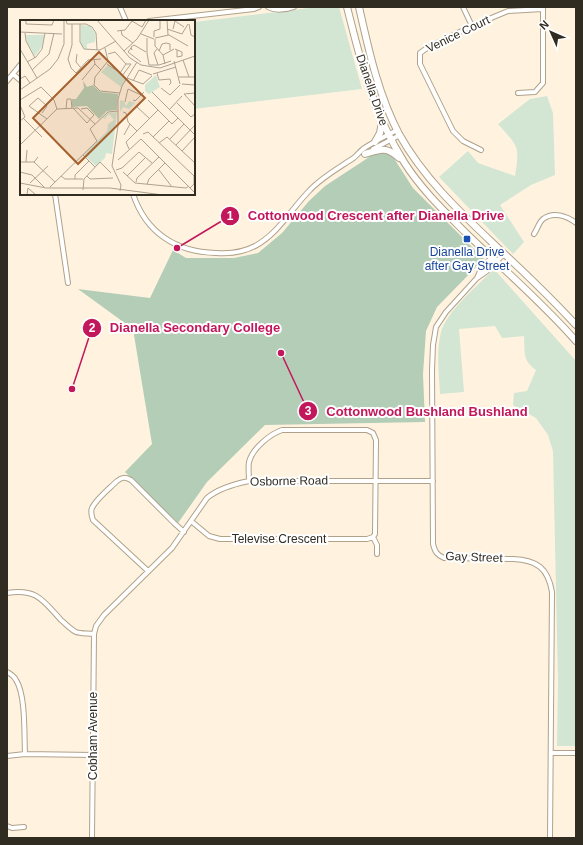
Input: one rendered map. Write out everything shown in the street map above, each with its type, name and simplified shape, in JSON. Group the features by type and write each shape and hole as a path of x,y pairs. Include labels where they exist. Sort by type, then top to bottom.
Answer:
{"main road":[{"name":"Dianella Drive","path":"347,7 363,69 376,109 405,163 429,195 494,260 554,316 576,341"},
{"name":"Dianella Drive","path":"358,7 372,65 386,105 399,132 414,157 435,186 464,217 502,251 576,325"},
{"path":"375,142 380,133 382,122"},
{"path":"365,154 380,149 386,149 395,154 405,163"}],"street":[{"path":"120,7 126,20"},
{"path":"220,7 221,13"},
{"path":"158,20 254,9 259,7"},
{"path":"268,7 278,9 294,7"},
{"path":"463,7 472,26"},
{"path":"518,93 535,92 543,84 543,8"},
{"name":"Venice Court","path":"481,150 463,141 453,131 420,64 420,54 427,48 472,26 508,11 543,8"},
{"path":"7,81 20,65"},
{"path":"13,74 20,80"},
{"path":"354,158 365,154 399,132"},
{"path":"133,195 137,205 149,224 160,235 174,244 200,253 230,254 242,252 254,247 274,232 310,189 354,158 362,150 375,142 390,137"},
{"path":"55,195 68,283"},
{"path":"534,234 542,220 552,216 562,215 576,223"},
{"name":"Gay Street","path":"502,251 494,260 488,271 477,278 446,312 436,327 433,345 432,370 433,544 434,551 438,556 444,558 524,559 533,562 545,572 550,582 552,592 551,753"},
{"path":"249,481 248,467 251,456 271,434 276,432 282,430 367,430 373,433 376,440 376,530 373,537 377,545 377,554"},
{"path":"148,571 93,520 91,508 95,502 117,481 126,477 131,480 184,532"},
{"name":"Osborne Road","path":"94,634 96,626 104,615 172,548 212,494 228,486 249,481 433,481"},
{"name":"Televise Crescent","path":"191,521 209,536 220,539 367,539 373,537"},
{"path":"7,593 23,591 32,594 41,599 68,627 74,631 94,634"},
{"name":"Cobham Avenue","path":"92,838 94,634"},
{"path":"7,672 16,680 22,696 25,754"},
{"path":"550,838 551,753 576,753"},
{"path":"7,756 25,754 93,755"},
{"path":"7,826 12,828 24,827"}],"green space":[{"path":"317,7 339,7 362,89 195,109 195,22"},
{"path":"547,96 553,113 555,175 531,185 500,205 524,242 513,254 439,177 468,151 478,163 515,176 517,158 516,147 510,137 498,124 530,99"},
{"path":"386,146 413,188 484,259 437,307 426,331 423,374 425,422 265,425 207,482 178,523 125,472 152,444 133,329 78,289 150,298 173,250 186,258 234,258 258,253 282,233 309,201 325,186"},
{"path":"494,269 576,361 576,746 557,746 558,683 553,451 548,435 536,418 513,405 514,393 527,391 536,370 528,363 526,359 524,336 502,338 495,326 459,329 464,392 440,394 438,363 439,340 444,324 456,307"}],"place":[{"name":"Dianella Drive after Gay Street","path":"467,239"},
{"name":"Cottonwood Crescent after Dianella Drive","path":"177,248"},
{"name":"Cottonwood Bushland Bushland","path":"281,353"},
{"name":"Dianella Secondary College","path":"72,389"}]}
